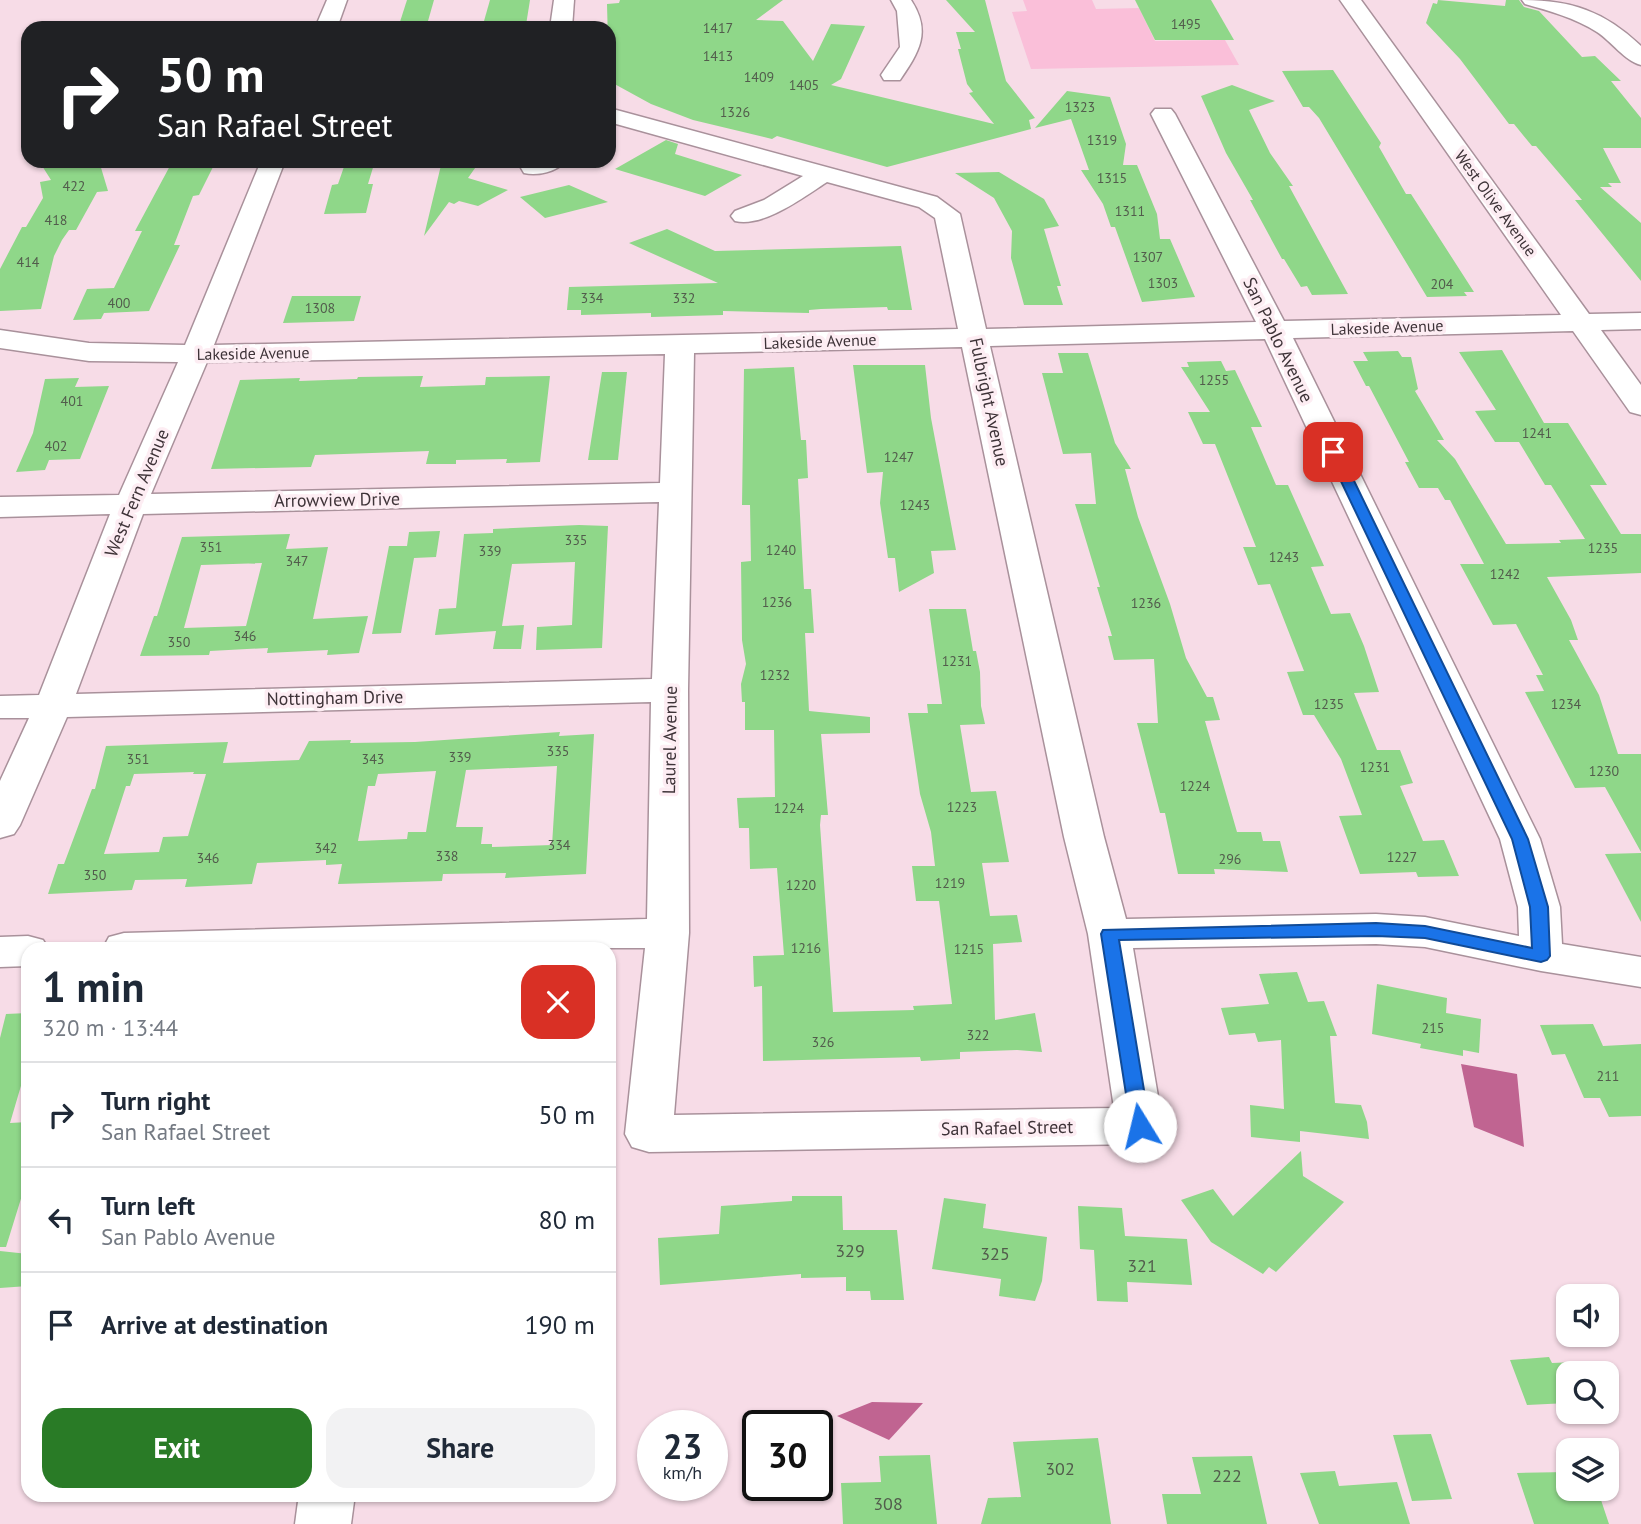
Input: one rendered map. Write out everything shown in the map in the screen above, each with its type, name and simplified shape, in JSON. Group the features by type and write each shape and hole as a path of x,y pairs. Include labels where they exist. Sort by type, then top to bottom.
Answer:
{"street":[{"path":"329,21 337,0"},
{"path":"562,21 564,0"},
{"path":"892,75 911,47 908,11 901,0"},
{"name":"West Olive Avenue","path":"1350,0 1641,405"},
{"path":"1532,0 1590,17 1620,36 1641,58"},
{"name":"San Pablo Avenue","path":"1163,114 1275,331 1520,839 1539,907 1541,956"},
{"name":"Fulbright Avenue","path":"618,125 928,202 947,214 1084,837 1110,934"},
{"name":"West Fern Avenue","path":"0,825 53,705 130,506 196,354 270,168"},
{"path":"744,216 773,205 821,175"},
{"name":"Lakeside Avenue","path":"0,340 89,352 196,354 1641,321"},
{"name":"Laurel Avenue","path":"649,1134 667,933 670,690 680,345"},
{"name":"Arrowview Drive","path":"0,507 675,492"},
{"name":"Nottingham Drive","path":"0,707 670,690"},
{"path":"1110,934 1376,929 1425,932 1541,956 1641,972"},
{"path":"341,942 667,933"},
{"name":"San Rafael Street","path":"649,1134 1140,1126 1110,934"},
{"path":"0,952 21,951"},
{"path":"323,1524 326,1502"}],"shaded area":[{"path":"1023,0 1092,0 1096,9 1139,8 1155,41 1225,40 1239,65 1031,69 1012,12 1027,11"},
{"path":"1461,1064 1517,1074 1524,1147 1474,1127"},
{"path":"872,1402 923,1403 889,1440 837,1416"}],"building":[{"path":"407,0 434,0 428,21 400,21"},
{"path":"490,0 530,0 527,21 484,21"},
{"path":"620,0 783,0 756,20 783,21 813,61 831,24 865,26 841,79 831,85 994,124 969,93 973,92 967,84 958,49 961,49 956,32 975,32 946,0 985,0 1006,81 1035,118 1029,120 1031,129 887,167 777,136 772,139 693,120 651,104 616,85 616,21 607,21 607,4 619,3"},
{"path":"1135,0 1211,0 1234,40 1155,40"},
{"path":"1438,0 1505,6 1506,0 1519,0 1524,7 1539,11 1582,57 1595,56 1621,81 1611,81 1641,118 1641,148 1603,148 1621,183 1608,183 1612,187 1600,187 1641,223 1641,281 1575,200 1582,200 1536,146 1532,146 1514,124 1509,124 1460,59 1426,23 1433,3 1437,4"},
{"path":"1333,70 1381,143 1379,147 1406,194 1411,194 1474,292 1464,292 1467,296 1427,297 1319,118 1309,107 1303,107 1282,71"},
{"path":"1232,85 1275,101 1249,110 1270,153 1293,186 1289,186 1348,294 1312,295 1307,286 1301,287 1282,259 1226,153 1201,96"},
{"path":"1067,91 1110,97 1126,144 1123,165 1137,165 1157,214 1160,239 1170,239 1195,297 1142,302 1115,227 1111,227 1103,204 1081,170 1089,170 1071,119 1035,128"},
{"path":"666,140 678,144 675,154 742,175 705,196 615,169"},
{"path":"43,168 101,168 108,191 97,192 76,230 69,230 62,240 54,256 41,309 0,311 0,269 22,227 26,227 43,198 40,182 51,180"},
{"path":"169,168 212,168 199,195 193,196 174,245 180,245 149,311 104,313 101,319 73,320 87,289 114,288 142,231 135,231"},
{"path":"344,168 373,168 368,184 373,184 366,213 324,214 332,185 338,184"},
{"path":"440,168 475,168 468,178 508,190 478,206 459,201 454,204 449,202 424,236"},
{"path":"999,172 1044,199 1059,226 1044,229 1061,286 1057,286 1063,305 1024,305 1011,258 1012,231 994,198 955,173"},
{"path":"569,185 608,202 545,218 520,197"},
{"path":"667,229 715,251 901,246 912,310 888,310 887,307 821,309 809,310 809,313 723,311 723,315 651,317 651,313 581,315 581,310 567,310 569,287 718,283 629,243"},
{"path":"292,296 361,296 354,321 283,323"},
{"path":"1502,350 1544,423 1568,423 1607,485 1590,485 1621,534 1641,534 1641,573 1547,577 1571,620 1578,640 1569,640 1599,695 1618,754 1641,754 1641,852 1605,787 1575,788 1525,692 1544,691 1536,675 1543,675 1516,624 1493,625 1460,564 1484,564 1450,500 1445,500 1438,488 1419,488 1405,462 1409,462 1353,361 1368,361 1363,352 1398,351 1402,357 1411,357 1418,389 1415,391 1444,440 1437,440 1455,459 1506,544 1561,543 1559,540 1585,539 1551,485 1545,485 1519,442 1495,442 1475,411 1496,410 1459,352"},
{"path":"1058,353 1088,353 1115,443 1131,469 1125,469 1138,517 1170,604 1186,658 1207,697 1213,697 1220,720 1205,721 1237,832 1261,832 1263,841 1280,841 1288,872 1214,869 1215,874 1178,874 1165,813 1160,813 1137,723 1158,723 1154,659 1114,660 1108,636 1112,636 1097,587 1100,587 1075,504 1096,504 1091,453 1063,454 1042,373 1063,373"},
{"path":"1221,361 1226,371 1235,370 1262,427 1251,427 1276,485 1288,485 1324,566 1311,567 1331,614 1350,613 1364,646 1379,692 1354,693 1377,750 1400,750 1413,783 1400,786 1423,841 1444,840 1459,876 1418,877 1416,872 1360,874 1339,816 1362,815 1341,759 1314,715 1303,715 1287,672 1304,671 1270,584 1258,585 1243,547 1256,547 1215,444 1203,444 1188,412 1210,412 1181,367 1189,367 1187,362"},
{"path":"853,365 925,365 931,418 956,550 931,551 934,573 899,592 895,558 888,558 880,503 883,472 867,473"},
{"path":"794,367 801,440 806,440 808,478 798,479 804,589 811,589 814,633 805,633 809,711 870,717 870,733 821,734 828,815 821,815 820,825 833,1012 914,1010 913,1006 952,1004 939,901 916,901 912,866 935,866 931,832 920,794 908,713 928,713 927,704 942,704 929,609 966,609 973,651 976,651 980,672 981,706 985,724 960,725 971,792 996,791 1009,862 982,863 990,916 1017,915 1022,942 993,944 995,1020 1035,1013 1042,1052 960,1052 960,1059 921,1061 920,1057 763,1061 762,986 754,987 753,956 784,955 777,868 750,869 749,828 739,828 737,798 775,797 774,730 745,730 745,702 742,702 741,684 746,664 742,640 741,562 751,561 750,505 742,505 744,369"},
{"path":"602,372 627,372 618,460 588,460"},
{"path":"423,376 420,387 485,385 486,377 550,376 540,462 506,463 507,459 456,460 456,464 426,464 429,451 315,455 311,467 211,469 240,380 300,378 299,381"},
{"path":"79,378 75,387 109,386 80,459 49,460 45,470 16,472 33,433 45,379"},
{"path":"608,526 602,648 536,650 537,627 572,625 575,562 512,564 502,626 524,625 521,649 493,649 496,631 435,635 439,609 456,608 464,534 493,533 493,529"},
{"path":"440,531 436,557 414,558 401,633 372,634 389,546 407,546 409,532"},
{"path":"290,534 286,549 328,547 313,619 368,616 359,653 327,655 328,650 267,653 268,648 210,651 209,655 140,656 154,616 157,616 182,537","holes":["262,563 246,626 184,628 201,565"]},
{"path":"560,732 559,736 594,734 586,874 505,878 506,873 443,874 442,881 338,884 342,864 326,865 326,860 257,863 252,884 185,887 187,879 135,880 132,890 48,894 58,864 64,864 92,789 95,789 106,746 228,742 223,763 299,760 309,741 415,742","holes":["557,766 552,845 492,847 492,844 481,844 483,827 456,827 466,770","436,771 426,832 408,832 407,839 358,841 368,786 375,786 378,774","134,774 206,774 188,836 163,837 159,852 104,854 126,786 130,786"]},
{"path":"1641,853 1641,922 1605,854"},
{"path":"1297,972 1308,1002 1324,1001 1337,1036 1330,1036 1335,1103 1361,1105 1369,1139 1300,1131 1300,1142 1251,1137 1250,1105 1284,1109 1281,1040 1258,1042 1255,1033 1229,1035 1221,1008 1269,1004 1259,974"},
{"path":"1377,984 1447,998 1446,1013 1481,1019 1479,1053 1463,1050 1463,1056 1420,1048 1421,1044 1372,1034"},
{"path":"21,1013 21,1086 10,1123 21,1122 21,1199 6,1247 0,1247 0,1038 6,1014"},
{"path":"1593,1024 1603,1046 1641,1044 1641,1116 1609,1117 1600,1098 1584,1098 1565,1054 1552,1055 1540,1025"},
{"path":"1301,1151 1303,1176 1344,1202 1276,1272 1269,1267 1263,1274 1211,1242 1181,1200 1213,1189 1233,1216"},
{"path":"792,1196 842,1196 843,1230 897,1230 904,1300 871,1300 870,1291 846,1291 846,1277 801,1278 801,1274 660,1285 658,1238 719,1234 721,1206 792,1201"},
{"path":"944,1198 986,1204 983,1228 1047,1237 1042,1281 1035,1301 999,1296 1001,1279 932,1269"},
{"path":"1078,1206 1122,1208 1125,1236 1187,1239 1192,1285 1127,1282 1128,1302 1097,1301 1094,1250 1080,1249"},
{"path":"0,1251 21,1253 21,1286 0,1288"},
{"path":"1549,1357 1552,1363 1556,1363 1556,1404 1527,1405 1510,1360"},
{"path":"1431,1434 1452,1499 1412,1501 1393,1435"},
{"path":"1098,1438 1111,1524 981,1524 988,1498 1021,1497 1013,1442"},
{"path":"930,1455 937,1524 843,1524 841,1483 881,1482 879,1456"},
{"path":"1252,1456 1267,1524 1167,1524 1162,1494 1201,1494 1192,1457"},
{"path":"1335,1471 1339,1486 1397,1482 1410,1524 1319,1524 1300,1473"},
{"path":"1556,1472 1556,1501 1601,1501 1609,1524 1534,1524 1517,1473"}],"route":[{"path":"1140,1126 1110,934 1376,929 1425,932 1541,956 1539,907 1520,839 1333,452"}]}
